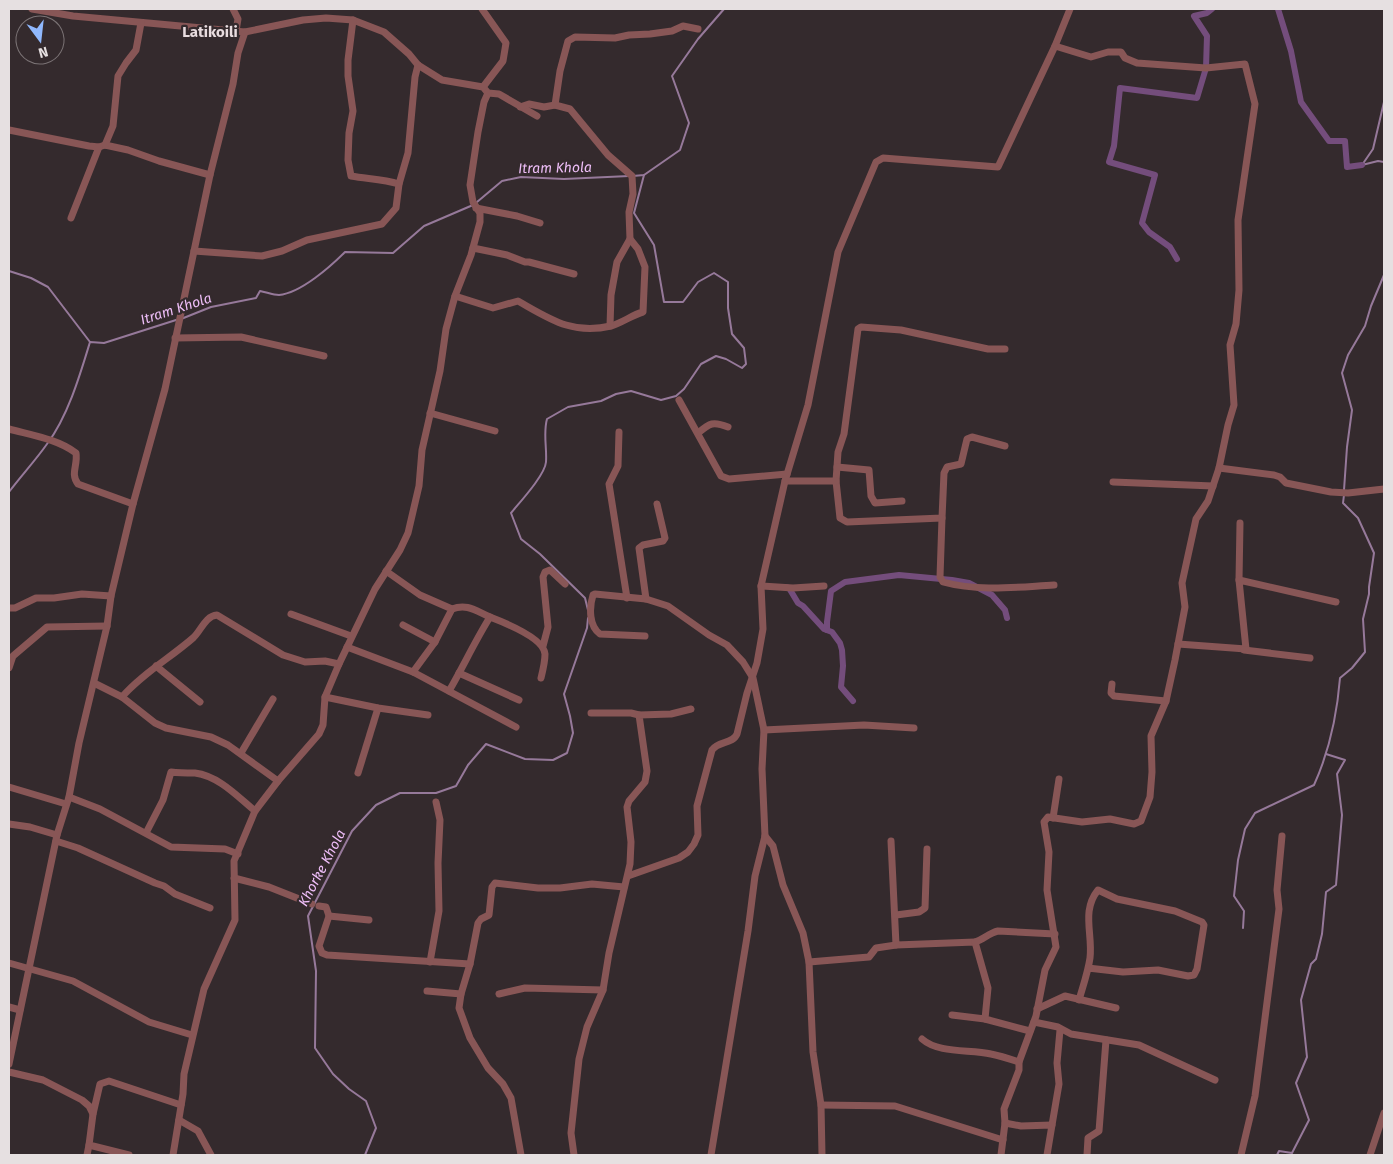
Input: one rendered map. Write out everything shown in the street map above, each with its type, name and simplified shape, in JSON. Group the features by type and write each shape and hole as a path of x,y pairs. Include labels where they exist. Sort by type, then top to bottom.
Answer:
{"street":[{"path":"32,9 73,12 141,23 245,32 310,19 353,20 384,32 409,54 418,65 442,80 499,94 536,116"},
{"path":"233,9 238,19 236,31"},
{"path":"173,1155 184,1074 204,989 235,920 234,860 255,811 319,734 323,725 325,697 339,664 386,571 400,550 408,533 420,486 422,450 440,371 446,329 455,296 473,248 480,217 470,185 486,90 503,61 506,43 482,9"},
{"path":"628,876 679,858 688,852 698,835 697,806 712,750 715,746 736,738 758,663 764,629 761,586 786,478 808,405 838,252 876,162 883,158 998,167 1056,46 1070,9"},
{"path":"353,20 348,60 348,76 353,111 349,134 348,160 351,176 385,179 399,184"},
{"path":"71,218 102,146 113,126 118,76 136,50 141,23"},
{"path":"555,105 560,71 568,41 575,37 616,38 628,35 650,34 683,26 698,29"},
{"path":"9,1064 56,838 68,800 107,626 111,596 133,504 165,389 210,175 233,84 238,53 245,32"},
{"path":"1001,1155 1005,1123 1004,1109 1034,1022 1045,970 1052,959 1056,947 1047,890 1049,852 1044,822 1048,818 1082,822 1110,819 1134,824 1141,820 1150,797 1152,772 1151,736 1166,701 1178,644 1185,607 1182,583 1196,519 1208,501 1219,468 1234,405 1230,345 1236,324 1239,290 1238,220 1256,104 1245,64 1206,68 1137,63 1125,58 1121,52 1108,52 1092,57 1056,46"},
{"path":"194,251 262,256 282,251 307,240 382,224 396,208 399,184 408,153 414,77 418,65"},
{"path":"519,107 529,104 544,107 555,105 570,110 608,156 632,176 633,194 629,212 630,239 617,262 611,295 610,326"},
{"path":"9,130 128,150 210,175"},
{"path":"475,205 540,223"},
{"path":"455,296 493,308 518,301 558,323 573,328 610,326 631,315 643,312 645,267 638,249 630,239"},
{"path":"473,248 507,255 525,262 574,274"},
{"path":"942,518 847,522 840,518 836,481 838,452 844,434 858,329 861,327 901,330 988,349 1005,349"},
{"path":"175,338 241,337 324,356"},
{"path":"679,400 721,476 725,479 786,478 836,481"},
{"path":"430,413 495,431"},
{"path":"698,433 712,423 728,426"},
{"path":"9,429 50,440 76,453 74,476 78,484 133,504"},
{"path":"620,432 618,466 609,484 626,598"},
{"path":"1005,446 972,437 967,439 961,464 947,467 944,472 940,577 943,582 960,587 1004,588 1054,584"},
{"path":"837,467 869,470 871,496 875,502 902,501"},
{"path":"1219,468 1274,475 1280,477 1286,483 1331,492 1348,493 1384,489"},
{"path":"1113,482 1183,483 1213,486"},
{"path":"646,599 639,548 663,541 665,538 657,504"},
{"path":"1240,523 1238,580 1246,647 1244,650"},
{"path":"543,646 548,627 543,577 545,572 550,570 565,584"},
{"path":"386,571 420,595 452,609"},
{"path":"1238,580 1336,602"},
{"path":"761,586 793,588 824,586"},
{"path":"9,608 15,608 36,598 54,598 82,594 111,596"},
{"path":"645,636 600,634 592,626 591,602 593,595 646,599 668,606 708,635 727,645 743,662 753,678 764,730 762,769 764,836 755,876 748,931 711,1155"},
{"path":"413,672 435,642 452,609 460,606 490,617 539,641 545,653 541,678"},
{"path":"291,614 352,636"},
{"path":"122,697 156,666 178,652 198,634 208,619 217,615 283,655 305,662 325,661 339,664"},
{"path":"448,692 490,617"},
{"path":"403,625 435,642"},
{"path":"9,668 13,656 47,626 107,626"},
{"path":"1178,644 1310,658"},
{"path":"347,647 413,672 516,727"},
{"path":"156,666 200,702"},
{"path":"460,673 518,700"},
{"path":"94,682 122,697 156,723 166,728 212,737 228,745 278,781"},
{"path":"1112,684 1110,693 1114,696 1166,701"},
{"path":"325,697 378,708 428,715"},
{"path":"240,753 273,699"},
{"path":"358,773 378,708"},
{"path":"591,713 671,714 691,709"},
{"path":"574,1155 571,1133 579,1059 587,1027 603,990 609,953 628,876 631,842 627,807 629,801 645,782 647,771 639,715"},
{"path":"764,730 864,725 914,728"},
{"path":"146,833 167,790 171,772 196,773 216,780 255,811"},
{"path":"1053,818 1059,779"},
{"path":"9,787 100,809 171,847 225,849 238,854"},
{"path":"430,962 439,911 438,863 440,820 436,802"},
{"path":"9,824 30,826 155,883 162,884 175,894 210,908"},
{"path":"764,836 772,846 783,885 804,933 810,962 813,1052 821,1105 822,1155"},
{"path":"1241,1155 1255,1096 1259,1066 1279,909 1277,890 1282,836"},
{"path":"891,841 896,945"},
{"path":"896,914 919,912 925,908 926,849"},
{"path":"234,878 269,887 315,905 326,907 329,916 319,946 322,953 338,956 470,964"},
{"path":"521,1155 511,1098 503,1084 488,1068 470,1038 459,1008 478,922 489,915 492,887 495,883 538,888 560,888 592,884 624,888"},
{"path":"1079,1000 1088,968 1091,946 1088,923 1089,906 1098,890 1117,899 1175,911 1202,922 1204,925 1194,975 1188,976 1158,970 1123,972 1088,968"},
{"path":"329,916 369,920"},
{"path":"810,962 869,956 876,948 896,945 975,942 983,939 990,932 998,931 1055,934"},
{"path":"975,942 988,988 985,1019"},
{"path":"9,963 74,981 149,1022 192,1035"},
{"path":"499,994 525,988 603,990"},
{"path":"427,991 461,994"},
{"path":"1037,1008 1065,996 1116,1008"},
{"path":"9,1007 20,1010"},
{"path":"952,1016 985,1019 1030,1031"},
{"path":"1034,1022 1058,1027 1060,1030 1071,1034 1139,1045 1215,1080"},
{"path":"1047,1155 1059,1084 1056,1063 1060,1030"},
{"path":"922,1039 928,1045 991,1054 1019,1062"},
{"path":"1088,1155 1088,1138 1099,1131 1106,1040"},
{"path":"9,1072 43,1080 82,1100 89,1106 93,1114"},
{"path":"87,1155 100,1084 109,1081 181,1105"},
{"path":"821,1105 895,1106 1003,1140"},
{"path":"1370,1155 1384,1113"},
{"path":"179,1120 198,1131 210,1155"},
{"path":"1005,1123 1021,1126 1052,1125"},
{"path":"89,1144 128,1155"}],"waterway":[{"name":"Itram Khola","path":"633,176 644,175 680,150 689,123 672,76 698,39 724,9"},
{"path":"1177,259 1170,247 1149,232 1142,223 1155,175 1109,162 1114,146 1120,88 1197,98 1206,68 1207,36 1194,16 1207,13 1212,9"},
{"path":"1278,9 1291,51 1301,102 1329,141 1345,141 1347,167 1362,165"},
{"path":"1384,102 1373,149 1362,165 1378,161 1384,162"},
{"name":"Khorke Khola","path":"588,610 585,598 540,554 521,539 511,513 532,488 545,467 545,430 547,419 568,407 601,401 616,394 631,391 661,400 676,396 684,389 701,364 716,356 742,368 746,364 744,348 732,334 728,308 728,282 714,273 698,282 683,302 664,302 654,245 634,213 644,175"},
{"name":"Itram Khola","path":"477,202 502,181 521,177 564,179 629,176"},
{"name":"Itram Khola","path":"181,319 211,307 256,298 260,291 277,295 288,293 315,278 345,252 393,253 424,226 473,205"},
{"path":"9,271 31,278 48,287 90,342"},
{"path":"1344,490 1352,410 1342,373 1348,355 1365,326 1384,275"},
{"name":"Itram Khola","path":"9,492 42,450 61,421 73,395 90,342 104,343 176,320"},
{"path":"1243,928 1244,911 1234,896 1238,860 1245,829 1255,813 1314,785 1332,733 1340,678 1352,668 1365,652 1363,619 1369,594 1374,553 1358,518 1343,503 1344,495"},
{"path":"827,630 831,591 845,582 899,575 969,583 992,595 1005,610 1007,618"},
{"path":"785,587 789,588 798,603 824,629 832,632 840,643 843,666 841,687 853,701"},
{"name":"Khorke Khola","path":"365,1155 376,1128 366,1101 333,1074 315,1048 316,971 308,916 352,831 376,805 400,793 436,793 456,786 468,765 486,744 525,759 553,760 567,753 573,733 564,694 587,628 588,618"},
{"path":"1277,1155 1279,1151 1292,1153 1309,1120 1296,1083 1307,1057 1301,1000 1311,964 1316,959 1322,934 1326,892 1336,885 1342,815 1337,774 1345,760 1326,754"}],"district":[{"name":"Latikoili","path":"210,32"}]}
